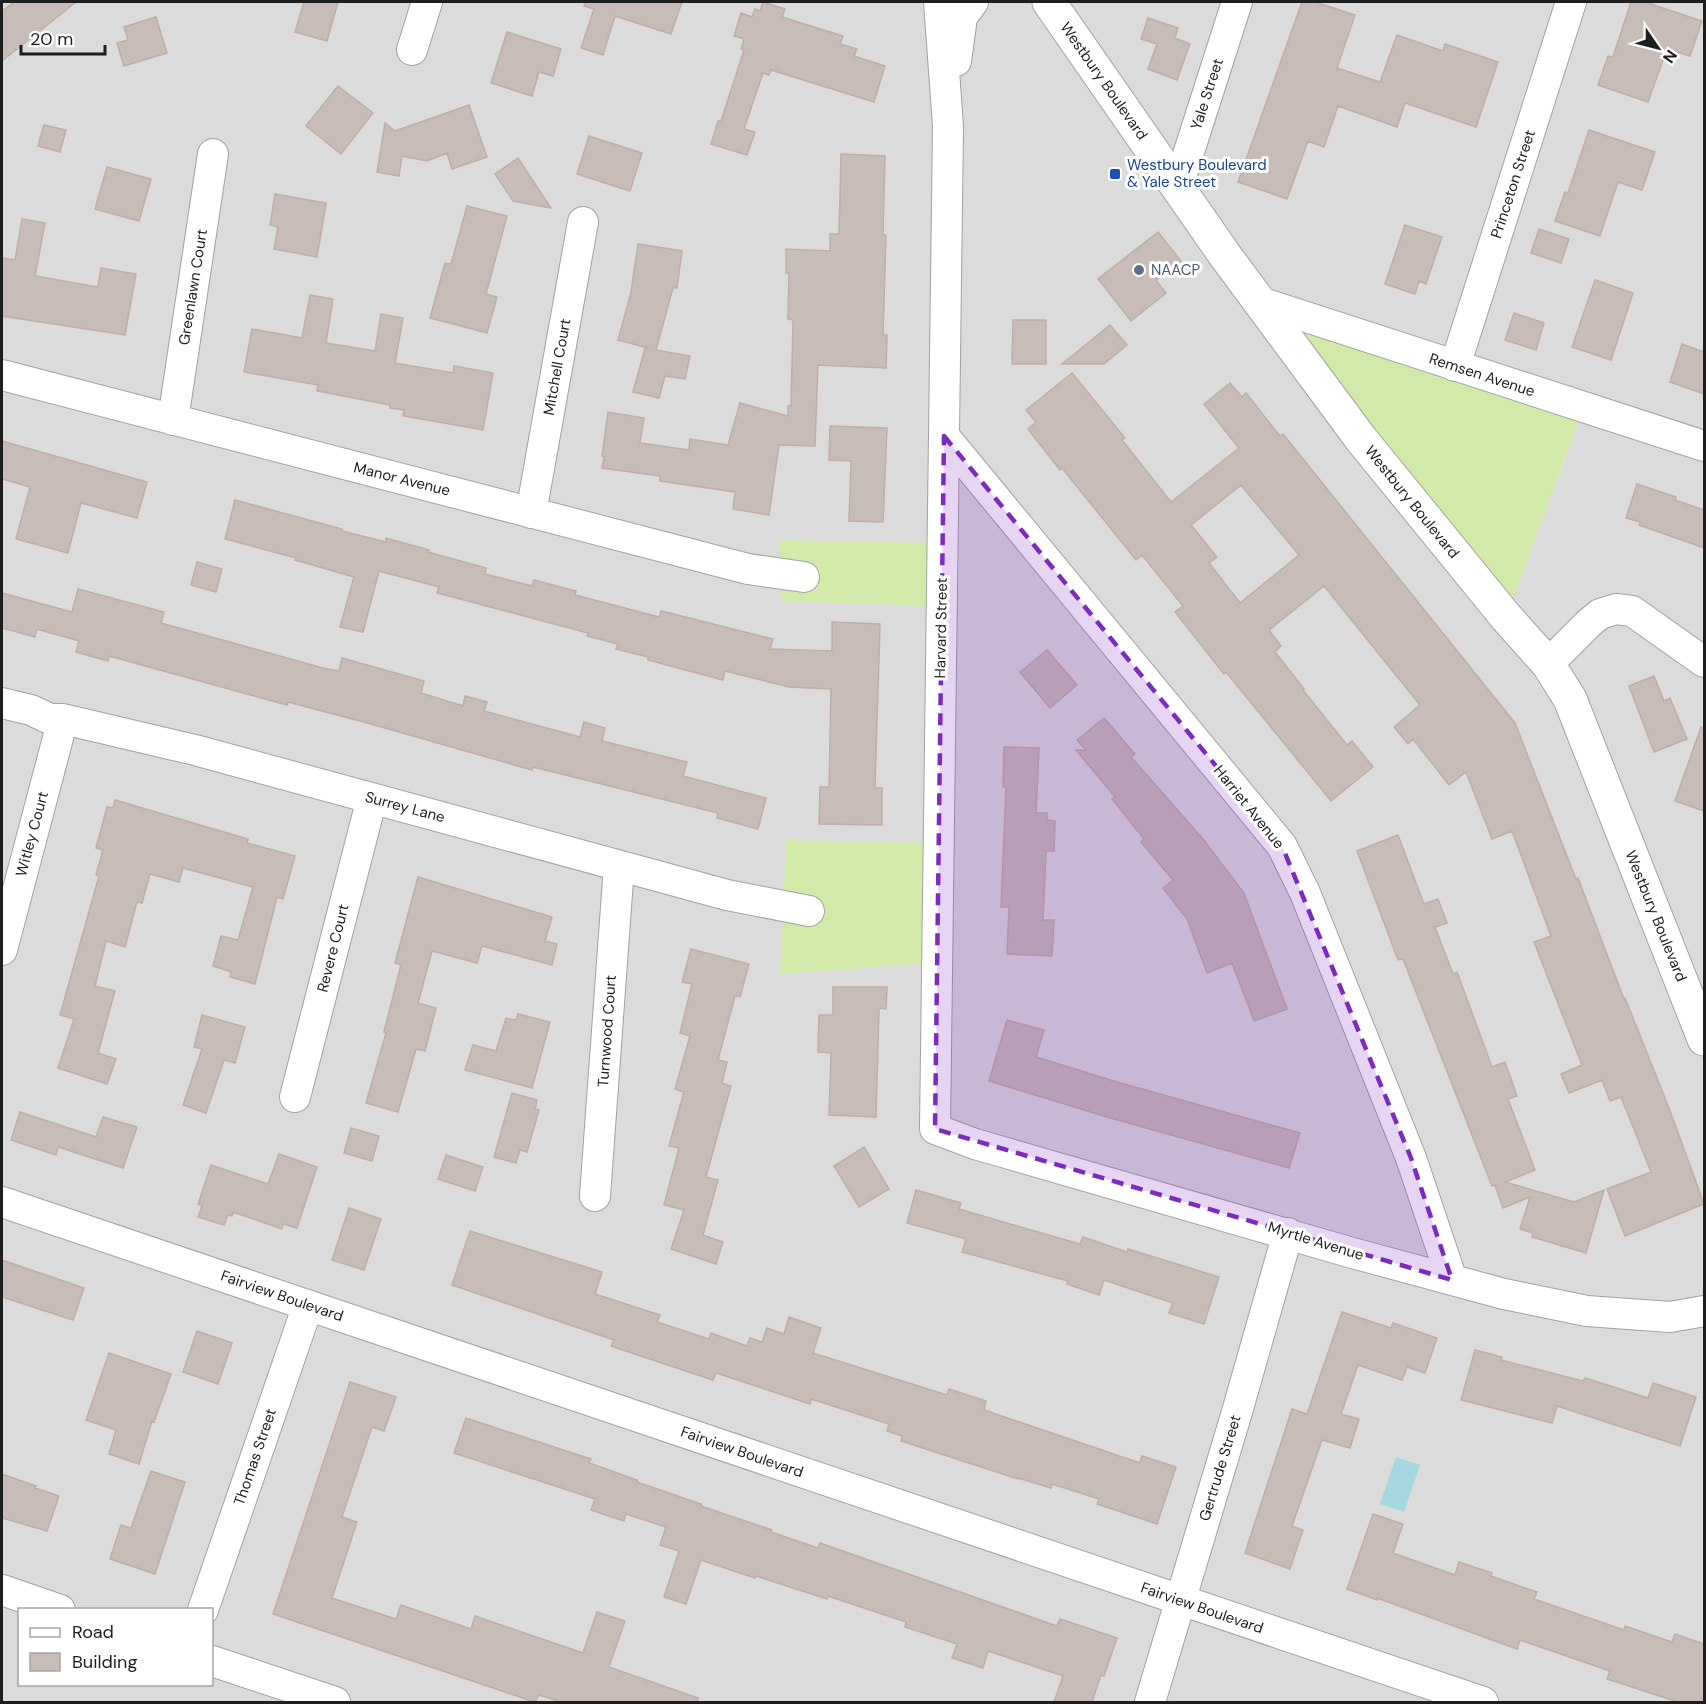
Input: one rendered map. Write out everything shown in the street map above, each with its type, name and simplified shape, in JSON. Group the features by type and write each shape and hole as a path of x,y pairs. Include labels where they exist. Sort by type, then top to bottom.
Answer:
{"street":[{"path":"412,50 427,2"},
{"name":"Harvard Street","path":"935,1129 948,126 939,2"},
{"name":"Harvard Street","path":"948,126 962,17 973,2"},
{"name":"Westbury Boulevard","path":"1048,2 1224,255 1361,439 1506,617 1548,664 1569,699 1704,1039"},
{"name":"Yale Street","path":"1178,186 1237,2"},
{"name":"Princeton Street","path":"1455,366 1571,2"},
{"name":"Greenlawn Court","path":"173,420 213,154"},
{"name":"Mitchell Court","path":"531,513 583,222"},
{"name":"Remsen Avenue","path":"1260,302 1704,446"},
{"name":"Manor Avenue","path":"2,375 748,569 804,577"},
{"name":"Harriet Avenue","path":"944,436 1282,846 1305,893 1411,1158 1452,1280"},
{"path":"1548,664 1600,614 1616,609 1632,611 1704,662"},
{"name":"Surrey Lane","path":"2,703 31,710 50,718 63,719 195,750 727,895 809,910"},
{"name":"Witley Court","path":"2,950 63,719"},
{"name":"Revere Court","path":"295,1097 372,798"},
{"name":"Turnwood Court","path":"595,1196 619,866"},
{"name":"Myrtle Avenue","path":"935,1129 986,1147 1504,1294 1587,1311 1670,1317 1704,1311"},
{"name":"Fairview Boulevard","path":"2,1202 1483,1702"},
{"name":"Gertrude Street","path":"1150,1702 1288,1233"},
{"name":"Thomas Street","path":"205,1608 308,1305"},
{"path":"2,1590 54,1608"},
{"path":"213,1661 335,1702"}],"highlighted area":[{"path":"944,436 1282,846 1411,1158 1452,1280 935,1129"}],"shaded area":[{"path":"2,2 1704,2 1704,1702 2,1702","holes":["1455,366 1584,408 1506,616"]}],"green space":[{"path":"1260,302 1584,407 1506,617"},
{"path":"779,540 938,543 935,606 781,601"},
{"path":"786,840 932,843 929,963 780,974"}],"water":[{"path":"1396,1457 1420,1465 1404,1512 1380,1504"}],"building":[{"path":"14,2 76,2 2,61 2,11"},
{"path":"304,2 338,2 327,41 295,32"},
{"path":"585,2 682,2 671,34 615,16 603,55 581,48 594,9 584,6"},
{"path":"763,2 785,9 782,17 843,36 840,44 857,49 854,56 885,66 874,102 771,70 769,75 763,73 744,129 755,132 747,155 711,144 718,121 721,121 744,50 741,49 744,39 734,36 741,13 752,17 755,9 760,11"},
{"path":"1302,2 1315,2 1355,15 1337,68 1380,82 1397,35 1443,51 1445,44 1498,62 1476,127 1405,103 1397,127 1338,106 1324,147 1308,141 1287,199 1238,182"},
{"path":"1631,2 1645,2 1702,21 1690,56 1667,49 1648,102 1598,85 1608,56 1613,57"},
{"path":"156,17 167,53 124,66 117,43 128,40 124,27"},
{"path":"1148,18 1178,28 1175,38 1190,44 1177,80 1148,69 1157,44 1141,39"},
{"path":"507,32 561,49 553,76 539,72 532,96 491,83"},
{"path":"338,86 373,113 341,154 306,126"},
{"path":"469,105 487,157 452,169 447,153 427,161 402,156 399,176 377,172 385,123 395,131"},
{"path":"44,125 66,130 60,152 38,146"},
{"path":"1589,130 1655,152 1642,190 1618,182 1600,236 1555,221 1565,192 1568,193"},
{"path":"589,136 642,153 630,191 577,174"},
{"path":"841,154 885,156 883,235 886,235 883,335 887,335 886,368 818,365 815,446 779,445 769,515 733,509 735,492 660,481 660,476 602,468 608,412 644,418 640,443 689,450 690,439 728,445 740,403 788,416 788,406 791,406 793,320 788,319 789,273 786,273 786,249 830,251 830,234 839,234"},
{"path":"518,158 551,208 513,201 495,174"},
{"path":"107,167 151,179 139,221 95,209"},
{"path":"275,194 326,203 317,257 274,249 278,227 270,225"},
{"path":"467,206 507,216 486,294 497,297 487,333 430,318 445,263 451,264"},
{"path":"22,219 45,223 35,276 98,287 101,268 136,274 125,335 2,316 2,258 15,260"},
{"path":"1405,225 1442,237 1426,284 1419,281 1415,294 1385,284"},
{"path":"1539,229 1569,239 1561,263 1531,253"},
{"name":"NAACP","path":"1158,232 1181,261 1156,280 1166,293 1131,321 1098,279"},
{"path":"638,244 682,251 677,288 673,288 656,350 690,356 685,379 665,376 659,398 633,392 645,348 648,348 618,340 631,292"},
{"path":"1595,280 1633,293 1611,360 1572,347"},
{"path":"310,295 333,299 326,343 375,351 381,314 403,318 395,363 453,373 454,366 493,373 483,430 403,416 404,410 390,408 390,405 317,391 318,385 244,372 252,329 302,338"},
{"path":"1514,313 1544,323 1536,350 1505,340"},
{"path":"1013,320 1046,320 1046,364 1012,364"},
{"path":"1110,325 1127,345 1104,364 1062,364"},
{"path":"1682,344 1704,352 1704,394 1670,382"},
{"path":"1072,373 1125,438 1122,440 1171,502 1239,448 1204,404 1230,383 1242,397 1246,393 1280,436 1283,434 1515,723 1669,1108 1704,1204 1625,1236 1607,1189 1651,1172 1621,1097 1610,1101 1602,1080 1569,1093 1561,1074 1582,1065 1534,942 1551,936 1512,831 1492,839 1466,772 1449,785 1413,739 1408,744 1394,727 1420,705 1324,586 1269,630 1281,646 1275,652 1303,690 1347,745 1352,741 1373,767 1331,801 1175,612 1183,606 1142,555 1136,560 1028,429 1036,422 1026,410","holes":["1241,485 1299,555 1240,603 1209,563 1217,557 1191,525"]},
{"path":"830,426 887,428 883,522 849,521 851,461 829,460"},
{"path":"2,441 147,482 137,518 81,503 68,553 16,539 30,487 2,479"},
{"path":"1637,484 1676,497 1675,500 1704,510 1704,548 1639,525 1640,522 1626,518"},
{"path":"235,500 342,529 342,531 386,542 386,538 429,550 428,552 486,568 485,574 532,586 534,580 576,591 575,595 659,617 661,611 773,639 770,649 832,651 832,622 880,624 875,788 882,788 882,825 819,824 820,787 829,787 831,689 789,687 725,671 723,680 616,649 618,644 587,636 588,633 437,593 439,587 379,571 363,632 340,627 354,577 295,560 296,558 225,539"},
{"path":"197,562 222,569 216,592 191,585"},
{"path":"78,589 164,612 161,623 323,668 339,671 342,658 424,681 421,693 463,706 465,696 487,702 484,711 580,737 584,722 605,728 602,741 687,762 683,776 766,798 758,829 717,818 718,813 533,767 532,770 371,724 288,702 287,705 109,656 108,661 76,652 79,641 37,629 35,637 2,628 2,593 72,612"},
{"path":"1047,650 1077,685 1050,708 1020,672"},
{"path":"1654,676 1664,701 1670,698 1687,739 1654,752 1629,686"},
{"path":"1104,718 1135,754 1131,757 1203,839 1244,893 1287,1009 1254,1021 1232,963 1207,973 1187,919 1163,888 1173,880 1141,842 1144,839 1112,799 1115,797 1076,750 1086,750 1077,740"},
{"path":"1701,727 1704,728 1704,811 1675,801"},
{"path":"1004,747 1039,748 1036,813 1047,813 1047,820 1055,821 1054,851 1046,851 1043,920 1054,920 1052,956 1007,954 1009,907 1001,907 1006,787 1003,787"},
{"path":"115,800 248,839 247,843 295,856 283,899 277,897 255,984 230,977 231,972 213,966 221,936 238,940 253,887 183,868 179,882 150,874 142,903 137,902 125,947 106,941 95,986 115,991 98,1053 116,1059 107,1084 58,1068 74,1019 60,1015 99,876 96,875 103,850 96,848 107,807 113,808"},
{"path":"1398,835 1424,904 1438,899 1447,923 1435,927 1453,974 1457,972 1492,1067 1505,1062 1517,1096 1508,1099 1535,1170 1505,1182 1574,1202 1604,1190 1586,1253 1532,1237 1533,1233 1520,1229 1530,1197 1503,1208 1495,1185 1492,1186 1403,959 1398,960 1357,851"},
{"path":"418,877 552,917 545,941 557,944 552,965 482,946 477,963 432,951 418,1003 436,1008 425,1051 416,1049 398,1112 366,1103 386,1033 384,1032 401,965 395,963"},
{"path":"691,949 749,964 740,997 735,996 718,1060 727,1062 722,1083 731,1086 706,1177 718,1180 703,1235 723,1242 716,1264 671,1249 684,1210 664,1205 679,1148 669,1146 684,1092 675,1089 690,1036 680,1033 692,984 682,982"},
{"path":"833,987 887,987 886,1009 879,1008 876,1117 829,1115 831,1053 818,1052 819,1015 833,1015"},
{"path":"518,1014 550,1022 532,1088 465,1070 473,1045 496,1051 506,1018 516,1020"},
{"path":"202,1015 245,1027 235,1063 224,1060 206,1113 183,1105 202,1049 194,1047"},
{"path":"1007,1020 1044,1030 1036,1057 1300,1133 1289,1168 989,1081"},
{"path":"512,1093 537,1100 535,1109 539,1110 527,1152 520,1150 516,1163 494,1157"},
{"path":"20,1112 96,1137 103,1117 137,1127 123,1168 58,1147 56,1155 11,1140"},
{"path":"351,1128 379,1136 372,1161 344,1153"},
{"path":"864,1147 889,1189 859,1207 834,1166"},
{"path":"279,1154 317,1167 297,1228 283,1224 282,1229 233,1212 232,1216 228,1215 224,1225 198,1217 202,1206 198,1204 211,1165 268,1184"},
{"path":"446,1155 483,1167 475,1191 438,1179"},
{"path":"916,1190 961,1203 959,1209 1024,1228 1080,1244 1083,1237 1127,1252 1128,1249 1219,1277 1204,1324 1169,1313 1173,1303 1104,1280 1099,1295 1067,1284 1068,1281 962,1252 966,1239 907,1223"},
{"path":"349,1208 381,1219 364,1270 332,1260"},
{"path":"470,1231 602,1272 595,1294 660,1315 657,1322 709,1339 711,1333 747,1346 750,1338 762,1342 767,1328 784,1334 789,1317 821,1328 813,1353 947,1395 949,1389 986,1401 984,1410 1140,1463 1142,1456 1176,1467 1157,1524 1097,1504 1099,1499 1052,1484 1051,1488 1018,1479 901,1441 902,1436 887,1431 889,1424 811,1399 810,1404 716,1373 713,1380 611,1346 614,1340 452,1285"},
{"path":"2,1260 84,1288 73,1320 2,1297"},
{"path":"1342,1312 1391,1328 1393,1323 1437,1338 1425,1373 1407,1367 1402,1380 1358,1365 1341,1414 1359,1419 1350,1448 1322,1440 1292,1526 1303,1530 1290,1569 1245,1553 1292,1409 1307,1414"},
{"path":"197,1331 232,1343 218,1384 183,1372"},
{"path":"1475,1350 1502,1357 1501,1360 1583,1381 1585,1378 1648,1398 1653,1383 1696,1397 1680,1446 1557,1406 1552,1423 1461,1400"},
{"path":"109,1353 171,1374 154,1422 152,1421 139,1464 109,1454 116,1430 86,1420"},
{"path":"350,1382 396,1397 384,1431 372,1427 342,1517 357,1522 332,1598 396,1619 401,1605 471,1629 475,1616 583,1653 597,1612 625,1621 609,1667 698,1698 697,1702 561,1702 539,1695 535,1702 273,1614"},
{"path":"466,1418 591,1459 589,1463 637,1480 637,1482 818,1548 820,1543 1057,1626 1060,1619 1117,1638 1104,1676 1101,1675 1092,1702 1054,1702 1063,1676 988,1651 983,1668 952,1658 957,1644 905,1627 906,1622 828,1596 827,1599 701,1560 686,1604 664,1597 679,1551 660,1545 666,1527 626,1514 624,1521 591,1510 595,1499 454,1453"},
{"path":"151,1471 185,1482 155,1574 110,1559 121,1525 131,1528"},
{"path":"2,1474 59,1496 47,1531 2,1518"},
{"path":"1373,1514 1403,1524 1393,1553 1455,1575 1459,1562 1537,1592 1534,1599 1624,1630 1625,1626 1672,1642 1675,1634 1704,1644 1704,1702 1678,1702 1607,1679 1610,1671 1520,1640 1517,1649 1347,1589"}],"place":[{"name":"Westbury Boulevard & Yale Street","path":"1115,174"},
{"name":"NAACP","path":"1139,270"}]}
